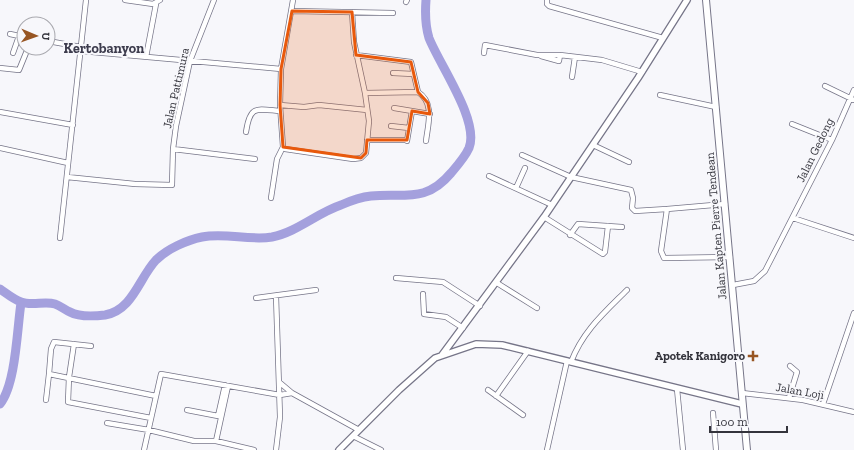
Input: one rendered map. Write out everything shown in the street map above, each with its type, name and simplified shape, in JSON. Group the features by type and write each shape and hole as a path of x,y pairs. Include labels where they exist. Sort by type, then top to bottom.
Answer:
{"main road":[{"name":"Jalan Kapten Pierre Tendean","path":"706,0 747,450"}],"street":[{"path":"60,238 86,0"},
{"path":"126,0 158,2 146,57"},
{"name":"Jalan Pattimura","path":"67,177 166,186 170,186 172,184 173,149 190,61 214,0"},
{"path":"271,198 277,159 283,147 280,111 282,69 293,0"},
{"path":"547,0 547,4 549,6 663,38"},
{"path":"442,356 544,218 642,72 687,0"},
{"path":"292,11 393,13"},
{"path":"283,147 353,159 361,158 366,153 369,121 365,93 356,55 352,12"},
{"path":"10,34 16,35"},
{"path":"56,43 81,49 146,57 282,69"},
{"path":"484,53 486,45 559,61 560,55 602,60 642,72"},
{"path":"13,53 16,47"},
{"path":"356,55 411,62 418,92"},
{"path":"0,68 19,70 25,56"},
{"path":"572,77 575,57"},
{"path":"393,73 413,74"},
{"path":"826,86 852,99"},
{"name":"Jalan Gedong","path":"732,285 754,281 765,271 832,140 852,99 854,90"},
{"path":"365,93 418,92 424,96 428,103 430,114 426,142"},
{"path":"660,95 716,107"},
{"path":"280,105 304,107 319,104 367,110"},
{"path":"394,108 430,114"},
{"path":"246,132 249,117 252,111 257,109 280,111"},
{"path":"367,140 407,140 412,111"},
{"path":"0,112 73,125"},
{"path":"792,124 832,140"},
{"path":"390,126 409,128"},
{"path":"593,145 629,162"},
{"path":"0,148 68,163"},
{"path":"173,149 255,159"},
{"path":"522,155 571,177 631,190 633,198 632,208 635,211 725,204"},
{"path":"516,188 525,168"},
{"path":"489,176 552,205"},
{"path":"667,209 661,243 662,257 730,257"},
{"path":"544,218 570,236 603,254 605,252 608,226"},
{"path":"793,218 854,238"},
{"path":"570,236 578,224 622,227"},
{"path":"396,278 443,282 480,306"},
{"path":"497,283 537,308"},
{"path":"256,298 316,290"},
{"path":"547,450 569,361 588,330 627,290"},
{"path":"424,294 424,314 446,317 463,328"},
{"path":"276,296 280,395 280,427 276,450"},
{"path":"823,404 854,313"},
{"path":"46,400 51,349 54,342 91,346"},
{"path":"74,344 67,399 70,404 151,418"},
{"path":"339,450 418,372 435,358 476,344 502,345 742,404"},
{"path":"496,396 528,351"},
{"path":"788,398 797,372 790,366"},
{"path":"49,374 156,396"},
{"path":"144,450 161,374 280,395 292,393"},
{"path":"279,382 292,393 360,430"},
{"path":"187,410 218,416 227,385"},
{"path":"216,441 227,385"},
{"path":"677,388 683,450"},
{"path":"488,390 523,416"},
{"name":"Jalan Loji","path":"742,393 788,398 823,404 854,412"},
{"path":"713,413 716,450"},
{"path":"107,423 149,430 194,441 216,441 254,450"},
{"path":"353,436 381,450"}],"highlighted area":[{"path":"292,11 352,12 356,55 411,62 418,92 428,103 430,114 412,111 407,140 367,140 366,153 361,158 283,147 280,105 281,69"}],"waterway":[{"path":"0,289 15,299 25,303 51,303 78,315 105,315 115,312 129,300 156,260 171,249 196,238 219,235 255,238 272,237 290,231 332,208 356,199 383,195 414,195 433,189 451,173 463,158 469,148 471,137 469,123 464,108 429,38 425,10 426,0"},
{"path":"0,404 5,395 13,370 21,303"}],"place":[{"name":"Apotek Kanigoro","path":"753,356"}],"district":[{"name":"Kertobanyon","path":"104,48"}]}
